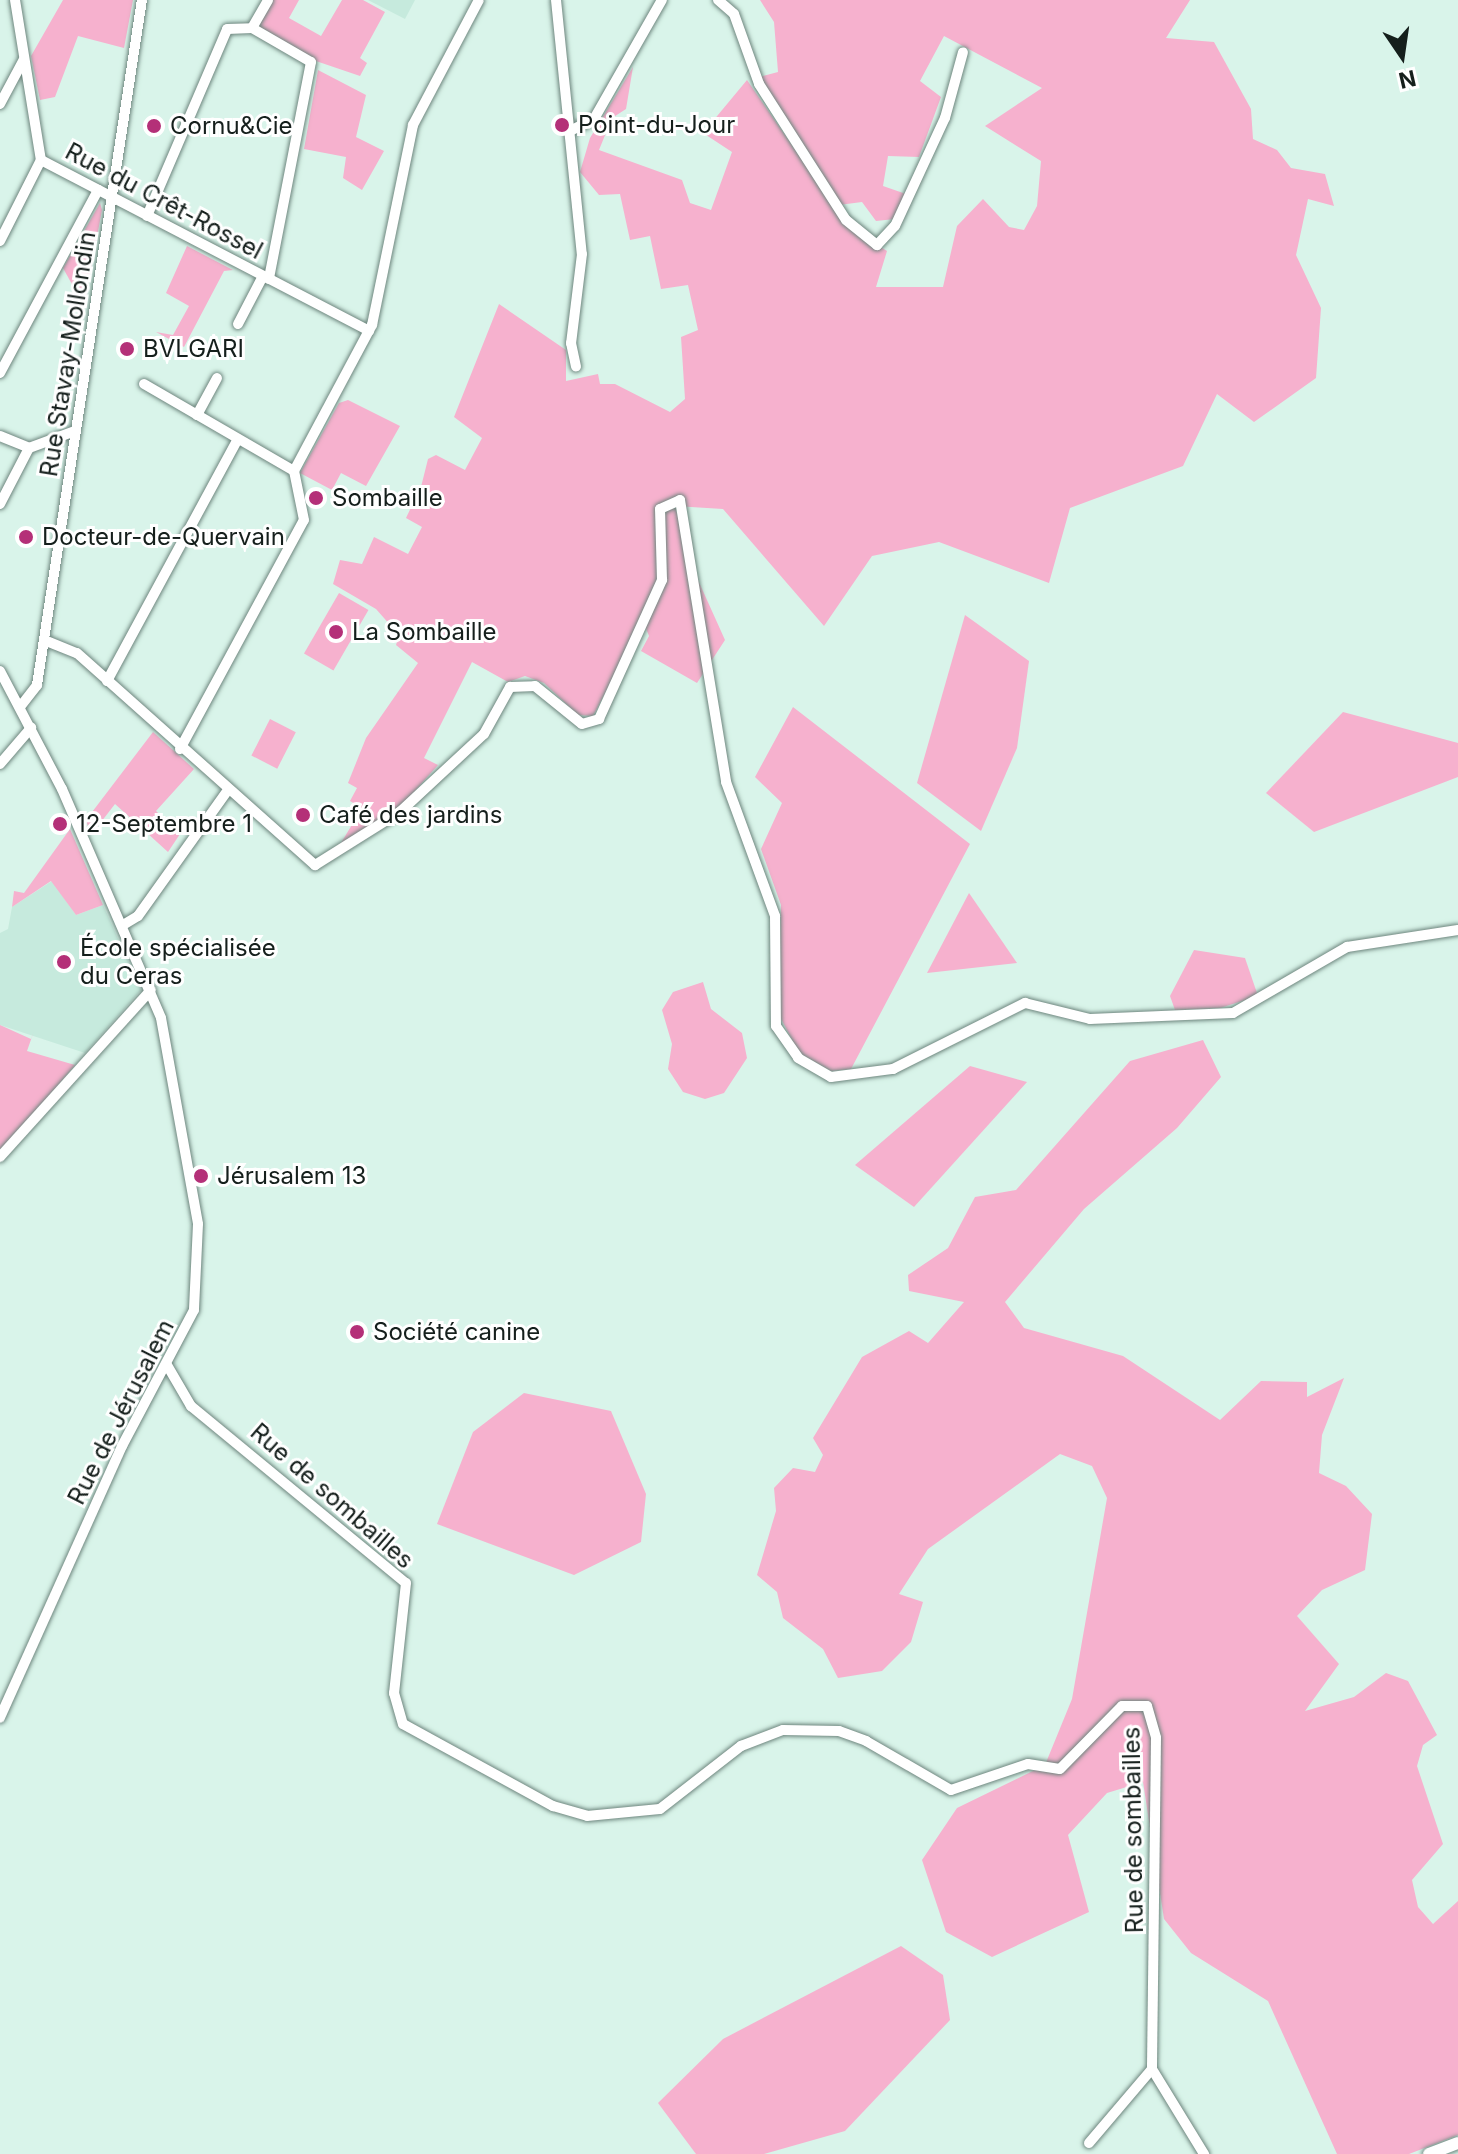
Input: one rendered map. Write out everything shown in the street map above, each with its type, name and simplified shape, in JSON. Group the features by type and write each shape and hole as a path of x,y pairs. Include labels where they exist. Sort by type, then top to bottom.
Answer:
{"street":[{"name":"Rue du Crêt-Rossel","path":"15,0 41,160 369,331"},
{"name":"Rue Stavay-Mollondin","path":"20,707 36,691 142,0"},
{"path":"252,28 268,0"},
{"path":"180,749 300,529 303,508 294,471 369,331 413,125 479,0"},
{"path":"556,0 582,254 571,343 576,366"},
{"path":"570,131 594,119 662,0"},
{"path":"718,0 734,14 746,61 840,210 855,233 877,245 895,226 945,118 963,52"},
{"path":"147,216 227,29 252,28 311,62 266,277 238,324"},
{"path":"0,104 24,59"},
{"path":"0,241 41,160"},
{"path":"0,373 98,190"},
{"path":"197,415 217,378"},
{"path":"144,384 294,471"},
{"path":"0,504 29,448 75,431"},
{"path":"0,436 29,448"},
{"path":"107,681 238,439"},
{"path":"44,640 70,648 180,749 315,865 401,811 484,734 513,685 535,686 576,722 594,723 609,706 657,597 665,565 660,509 676,498 685,508 695,560 726,782 775,916 773,1014 789,1048 819,1072 855,1079 882,1073 1025,1003 1090,1019 1233,1013 1347,947 1458,930"},
{"name":"Rue de Jérusalem","path":"0,671 31,728 151,990 171,1057 198,1224 194,1310 115,1462 0,1718"},
{"path":"0,764 31,728"},
{"path":"123,925 138,916 228,790"},
{"path":"0,1157 151,990"},
{"name":"Rue de sombailles","path":"167,1365 191,1406 406,1583 394,1693 403,1724 553,1806 598,1817 660,1809 741,1746 783,1730 839,1731 866,1741 951,1790 1028,1764 1060,1769 1122,1706 1147,1706 1156,1738 1152,2069"},
{"path":"1089,2143 1152,2069 1204,2154"},
{"path":"1429,2154 1458,2143"}],"shaded area":[{"path":"63,0 133,0 124,48 78,36 55,97 40,100 31,56"},
{"path":"273,0 299,0 289,18 321,36 342,0 363,0 385,12 360,58 367,63 360,76 310,59 258,27"},
{"path":"368,0 415,0 405,19"},
{"path":"760,0 1190,0 1166,38 1214,42 1251,109 1253,139 1277,150 1291,168 1325,174 1334,206 1308,199 1296,255 1321,308 1316,378 1254,422 1217,394 1183,466 1070,508 1049,583 939,542 872,556 824,626 723,509 675,506 689,560 725,640 697,683 641,651 649,636 643,621 593,716 578,715 544,683 525,676 508,682 472,662 424,758 438,765 397,811 338,848 362,808 350,801 357,788 348,783 366,738 418,663 396,645 399,635 376,609 333,584 340,560 362,564 374,537 408,554 422,527 406,518 416,497 424,501 429,491 421,487 428,459 436,455 465,470 482,438 454,417 499,304 566,350 566,381 598,374 600,384 615,384 670,412 685,399 681,337 698,330 688,285 661,289 650,236 630,240 620,194 599,195 580,172 590,138 633,67 626,109 612,118 599,150 682,180 690,203 711,210 732,152 703,133 747,80 848,227 887,251 876,287 943,287 957,226 983,199 1009,227 1024,230 1037,206 1041,161 985,126 1042,88 944,36 920,81 941,97 919,157 888,156 883,186 906,194 895,219 876,221 862,202 839,205 759,77 778,72 774,22"},
{"path":"318,70 366,95 356,137 384,151 362,190 343,178 346,157 304,149"},
{"path":"100,203 102,210 84,306 63,268"},
{"path":"187,246 233,270 224,271 184,347 156,332 173,335 189,306 166,293"},
{"path":"348,400 400,426 366,486 341,473 332,490 300,473 339,403"},
{"name":"La Sombaille","path":"339,593 368,610 333,671 304,654"},
{"path":"965,615 1029,661 1017,748 981,831 917,783"},
{"path":"793,707 970,844 851,1069 831,1071 799,1053 778,1013 781,905 761,849 782,803 755,777"},
{"path":"1343,712 1458,743 1458,777 1314,832 1266,793"},
{"path":"270,719 296,732 277,769 251,756"},
{"path":"153,732 194,769 156,811 180,834 168,852 115,804 91,835 86,820"},
{"path":"70,829 103,905 76,915 51,881 12,907 14,891 24,893"},
{"name":"École spécialisée du Ceras","path":"52,881 76,915 103,905 141,990 85,1053 0,1025 0,933 8,929 12,907"},
{"path":"969,893 1017,963 927,973"},
{"path":"1194,950 1245,958 1258,996 1220,1008 1175,1010 1170,996"},
{"path":"703,982 711,1009 742,1033 747,1058 724,1093 705,1099 683,1092 668,1069 672,1044 662,1010 673,992"},
{"path":"0,1025 31,1039 34,1031 27,1051 75,1065 0,1154"},
{"path":"1203,1040 1221,1077 1177,1128 1084,1209 1005,1302 1024,1328 1123,1356 1220,1420 1261,1381 1307,1382 1307,1397 1344,1378 1322,1435 1319,1473 1346,1486 1372,1514 1365,1570 1322,1590 1297,1616 1339,1664 1305,1711 1354,1697 1386,1673 1408,1681 1437,1735 1423,1745 1417,1766 1443,1844 1412,1880 1418,1907 1433,1924 1458,1901 1458,2135 1409,2154 1337,2154 1268,2001 1191,1953 1164,1919 1143,1782 1107,1793 1068,1835 1089,1912 992,1957 946,1932 922,1860 957,1808 1045,1765 1072,1699 1107,1498 1092,1466 1060,1454 928,1549 899,1594 923,1602 911,1642 882,1671 838,1678 823,1649 783,1618 777,1592 757,1575 776,1511 774,1488 793,1468 815,1472 823,1455 813,1438 862,1357 909,1331 928,1343 964,1302 909,1291 908,1275 948,1248 975,1197 1016,1190 1130,1061"},
{"path":"970,1066 1027,1082 914,1207 855,1165"},
{"path":"524,1393 611,1411 646,1494 641,1542 574,1575 437,1524 473,1432"},
{"path":"901,1946 943,1975 950,2020 845,2131 764,2154 696,2154 658,2103 723,2039"}],"place":[{"name":"Point-du-Jour","path":"562,125"},
{"name":"Cornu&Cie","path":"154,126"},
{"name":"BVLGARI","path":"127,349"},
{"name":"Sombaille","path":"316,498"},
{"name":"Docteur-de-Quervain","path":"26,537"},
{"name":"La Sombaille","path":"336,632"},
{"name":"Café des jardins","path":"303,815"},
{"name":"12-Septembre 1","path":"60,824"},
{"name":"École spécialisée du Ceras","path":"64,962"},
{"name":"Jérusalem 13","path":"201,1176"},
{"name":"Société canine","path":"357,1332"}]}
